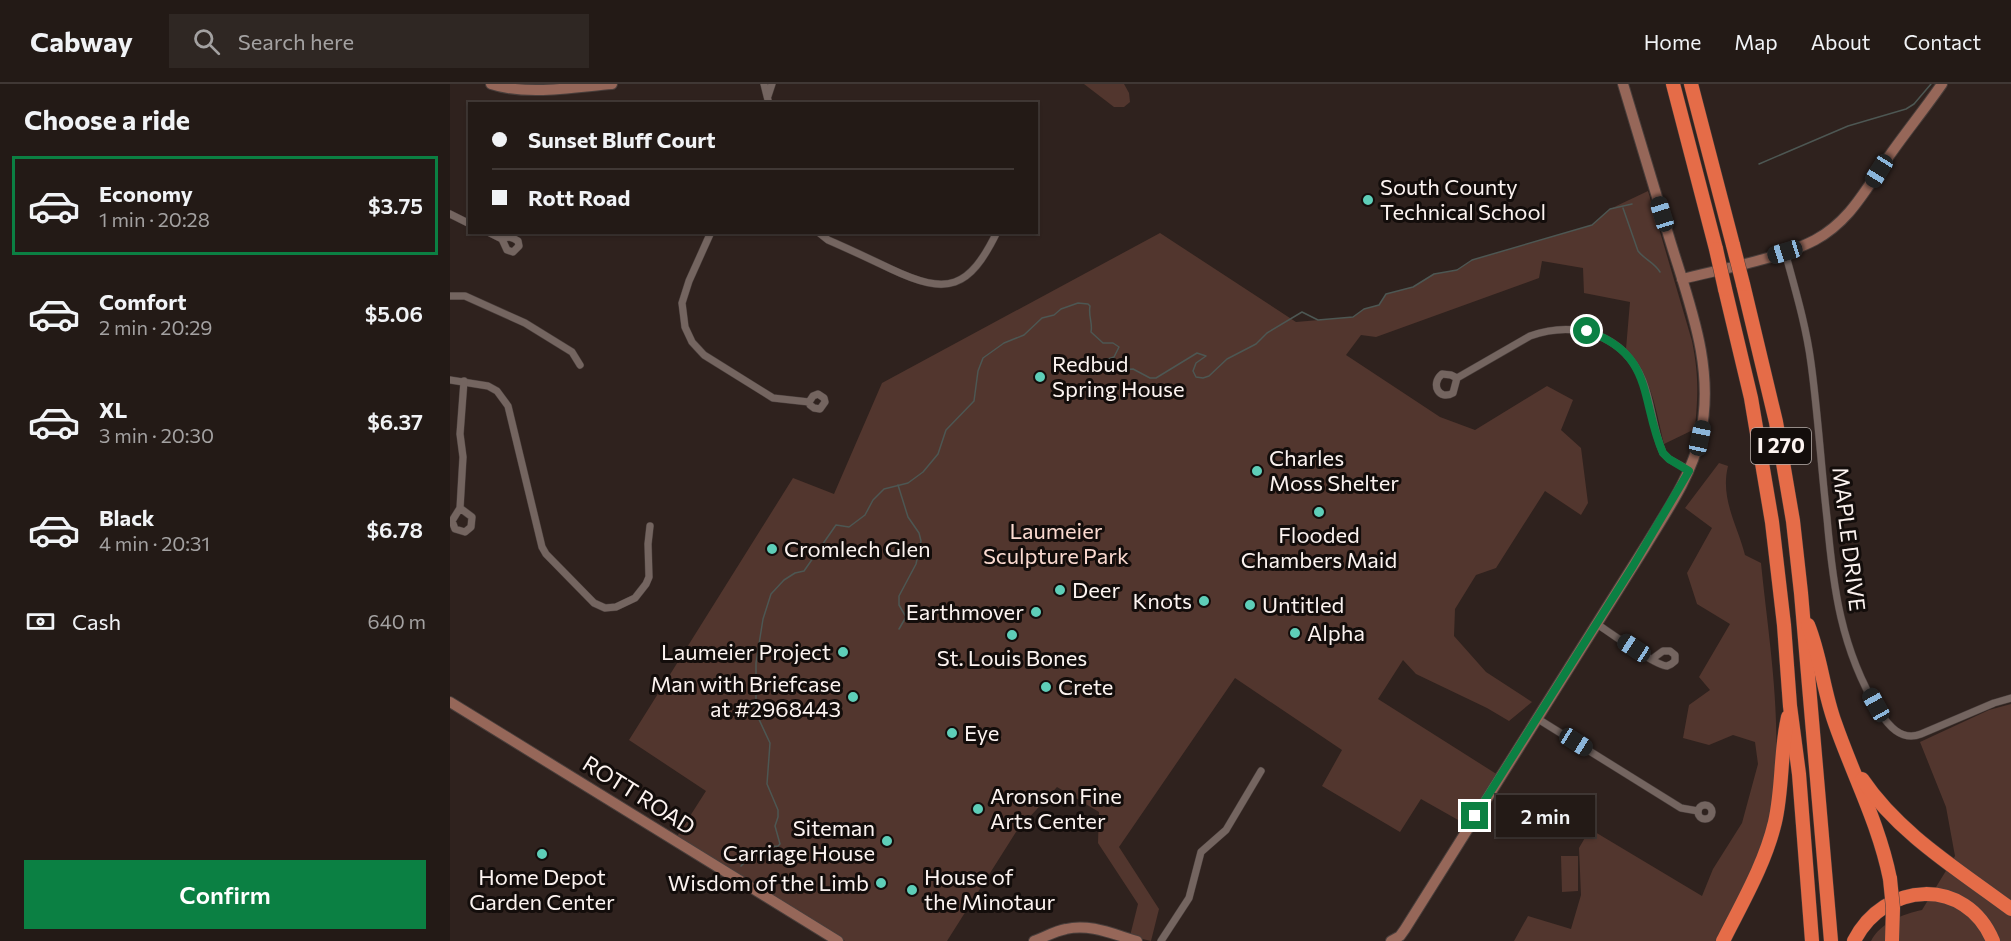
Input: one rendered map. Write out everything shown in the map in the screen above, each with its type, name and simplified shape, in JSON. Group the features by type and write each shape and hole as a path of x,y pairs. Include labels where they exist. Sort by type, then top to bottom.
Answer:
{"highway":[{"name":"I 270","path":"1673,84 1716,249 1751,398 1767,487 1799,774 1812,941"},
{"name":"I 270","path":"1691,84 1769,388 1783,457 1803,612 1831,941"},
{"path":"1803,612 1817,646 1823,682 1834,722 1881,839 1890,879 1893,908 1892,941"},
{"path":"1723,941 1759,868 1774,824 1782,779 1782,741 1790,706"},
{"path":"1850,760 1876,798 1896,820 2011,909"},
{"path":"1854,941 1866,921 1882,906 1894,900 1919,894 1944,897 1965,907 1983,924 1993,941"}],"street":[{"path":"491,84 526,90 612,84"},
{"path":"764,84 768,101"},
{"path":"768,101 772,84"},
{"path":"1394,940 1405,929 1650,538 1689,471 1703,424 1706,376 1701,345 1623,84"},
{"path":"1682,279 1785,252 1813,241 1833,228 1858,203 1942,84"},
{"path":"450,214 468,223"},
{"path":"492,234 502,239"},
{"path":"710,234 689,281 682,303 685,327 692,342 704,355 773,398 809,402"},
{"path":"820,234 828,240 915,280 932,285 946,285 961,280 978,267 996,234"},
{"name":"MAPLE DRIVE","path":"1785,252 1804,321 1812,366 1836,602 1849,648 1868,692 1892,728 1910,737 2011,698"},
{"path":"450,296 465,296 525,323 572,352 580,365"},
{"path":"1457,378 1542,331 1565,328 1596,334 1616,346 1630,359 1642,379 1663,453 1689,471"},
{"path":"450,380 488,386 494,389 508,406 542,547 546,554 594,603 605,608 616,608 635,598 642,590 649,577 650,525"},
{"path":"460,508 463,457 460,435 464,381"},
{"path":"1597,624 1652,659"},
{"name":"ROTT ROAD","path":"450,702 838,941"},
{"path":"1538,719 1681,808 1698,811"},
{"path":"1161,941 1189,898 1201,852 1226,830 1261,771"},
{"path":"1034,941 1054,932 1073,928 1097,930 1137,941"}],"green space":[{"path":"1084,84 1124,84 1129,93 1130,102 1124,107 1114,107"},
{"name":"Laumeier Sculpture Park","path":"1648,191 1692,341 1697,385 1695,429 1664,444 1647,382 1626,349 1630,302 1584,293 1583,268 1542,261 1539,278 1376,337 1361,335 1346,355 1440,417 1475,430 1547,386 1573,400 1561,430 1581,448 1588,503 1581,515 1545,491 1496,568 1476,575 1455,609 1454,636 1486,672 1532,702 1509,721 1416,674 1403,660 1378,699 1498,775 1467,825 1421,799 1400,832 1322,786 1342,750 1235,678 1119,847 1159,909 1151,941 1130,936 1138,904 1098,843 1099,812 1057,787 1016,832 947,941 845,941 676,838 706,791 629,740 793,478 834,494 882,383 1160,233 1296,322 1353,317 1364,309 1379,305 1386,294 1413,287 1434,274 1457,270 1472,260 1592,225 1610,209"},
{"path":"1719,463 1728,466 1726,489 1730,511 1745,555 1761,563 1775,694 1776,761 1773,793 1764,839 1752,869 1716,941 1514,941 1528,916 1571,929 1581,895 1579,848 1590,829 1702,896 1713,869 1742,823 1758,764 1755,742 1733,735 1709,745 1683,738 1689,705 1710,690 1699,677 1730,624 1697,604 1687,573 1712,528 1685,508"},
{"path":"2011,704 2011,941 1871,941 1886,924 1922,910 1955,856 1946,807 1920,742 1989,710"},
{"path":"1561,856 1578,856 1578,891 1562,892"}],"waterway":[{"path":"1759,164 1848,126 1906,109 1914,104 1931,84"},
{"path":"741,866 758,852 780,844 775,826 778,810 767,784 770,743 756,713 756,663 763,619 771,594 784,580 795,573 804,571 836,525 849,527 865,515 873,500 884,489 908,483 923,472 938,454 946,430 974,401 978,371 983,358 1004,343 1024,335 1042,318 1054,315 1061,309 1078,303 1090,306 1091,332 1103,343 1113,343 1119,347 1114,357 1108,359 1119,370 1133,369 1150,378 1156,378 1197,353 1206,356 1196,363 1193,371 1196,377 1203,378 1209,376 1227,359 1256,344 1267,333 1302,312 1318,320 1353,317 1364,309 1379,305 1386,294 1413,287 1434,274 1457,270 1472,260 1592,225 1610,209 1632,204"},
{"path":"1623,208 1638,251 1660,272"},
{"path":"898,485 908,517 919,533 921,541 916,564 899,596 899,605 906,617 899,629"}],"place":[{"name":"South County Technical School","path":"1368,200"},
{"name":"Redbud Spring House","path":"1040,377"},
{"name":"Charles Moss Shelter","path":"1257,471"},
{"name":"Flooded Chambers Maid","path":"1319,512"},
{"name":"Cromlech Glen","path":"772,549"},
{"name":"Deer","path":"1060,590"},
{"name":"Knots","path":"1204,601"},
{"name":"Untitled","path":"1250,605"},
{"name":"Earthmover","path":"1036,612"},
{"name":"Alpha","path":"1295,633"},
{"name":"St. Louis Bones","path":"1012,635"},
{"name":"Laumeier Project","path":"843,652"},
{"name":"Crete","path":"1046,687"},
{"name":"Man with Briefcase at #2968443","path":"853,697"},
{"name":"Eye","path":"952,733"},
{"name":"Aronson Fine Arts Center","path":"978,809"},
{"name":"Siteman Carriage House","path":"887,841"},
{"name":"Home Depot Garden Center","path":"542,854"},
{"name":"Wisdom of the Limb","path":"881,883"},
{"name":"House of the Minotaur","path":"912,890"}],"route":[{"path":"1475,816 1633,566 1689,471 1663,453 1647,391 1630,359 1607,339 1587,331"}]}
